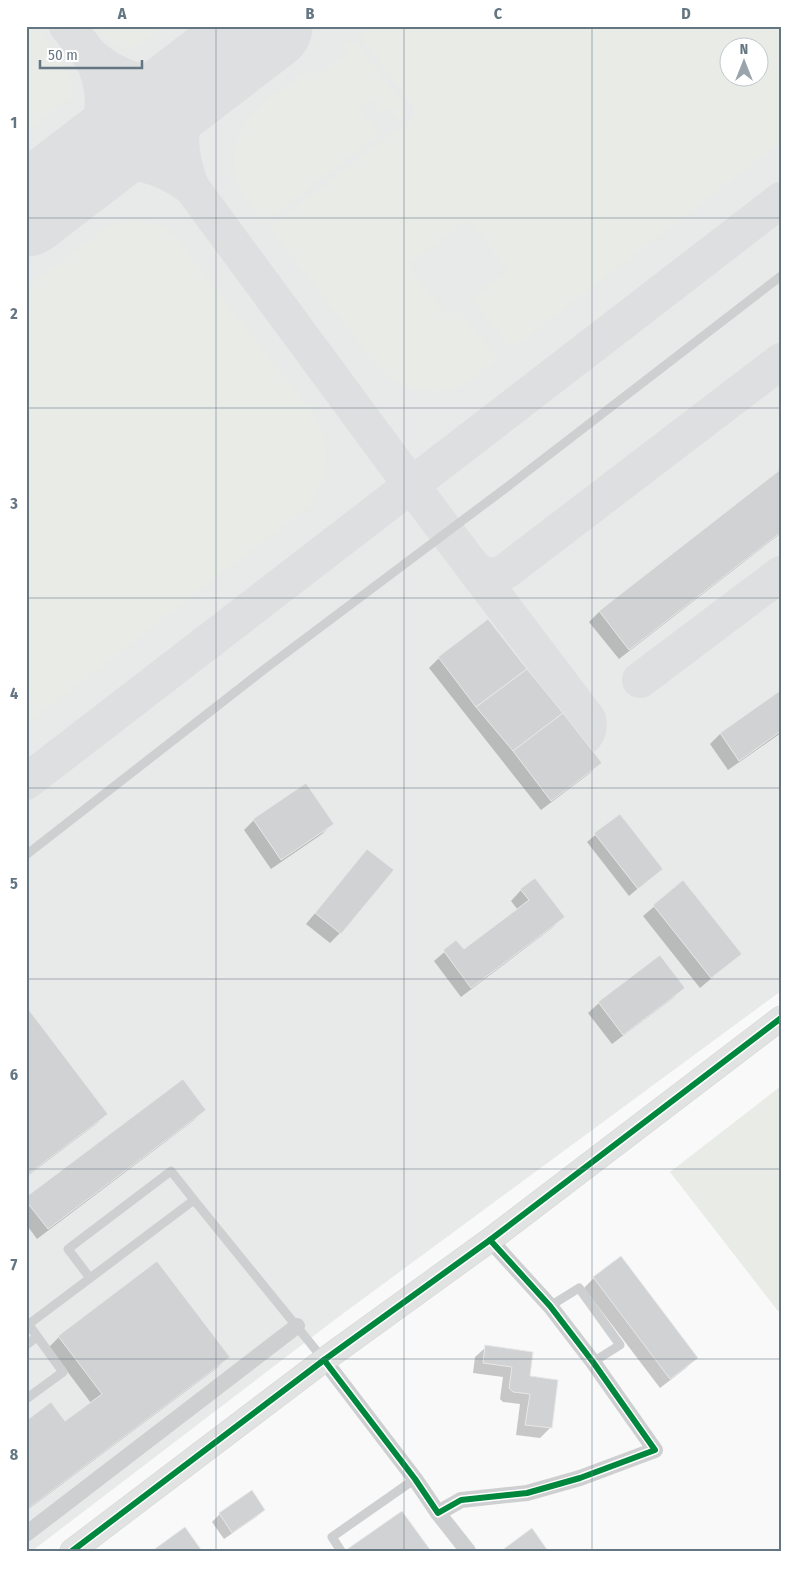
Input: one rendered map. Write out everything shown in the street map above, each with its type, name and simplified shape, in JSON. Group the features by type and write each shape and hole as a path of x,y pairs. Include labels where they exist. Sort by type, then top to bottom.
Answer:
{"street":[{"path":"72,1551 324,1360 490,1240 781,1018"},
{"path":"438,1513 461,1500 527,1493 580,1478 655,1450 593,1362 550,1306 490,1240"},
{"path":"26,1534 297,1326"},
{"path":"324,1360 468,1551"}],"lane":[{"path":"26,855 266,668 511,484 781,276"},
{"path":"90,1278 68,1249 172,1171 324,1360"},
{"path":"26,1399 63,1372 28,1323 194,1200"},
{"path":"550,1306 579,1288 620,1345 593,1362"},
{"path":"26,1345 37,1337"},
{"path":"341,1551 332,1537 415,1479"}],"shaded area":[{"path":"26,26 781,26 781,991 337,1318 32,1551 26,1551"},
{"path":"26,26 35,26 68,69 71,77 72,96 26,131"},
{"path":"95,26 162,26 135,46 121,49 105,38"},
{"path":"366,26 781,26 781,142 511,349 472,299 508,271 468,219 408,265 447,316 458,308 498,359 470,381 458,387 434,391 422,390 399,382 379,368 269,227 415,116 415,109 364,42 363,31"},
{"path":"352,43 359,46 404,104 404,115 398,120 389,107 381,113 370,100 359,108 379,134 265,222 245,197 236,178 234,162 236,146 241,131 250,118 273,96 312,68 318,75 349,52 343,44"},
{"path":"130,220 154,224 176,237 313,414 326,449 325,472 322,483 309,506 26,724 26,288 105,228"},
{"path":"781,1086 781,1309 778,1311 670,1172"}],"building":[{"path":"781,469 781,532 629,650 599,611"},
{"path":"488,619 527,669 476,707 438,657"},
{"path":"527,669 563,713 513,751 476,707"},
{"path":"781,690 781,731 739,761 720,733"},
{"path":"563,713 602,763 551,801 513,751"},
{"path":"306,783 334,824 281,860 253,819"},
{"path":"620,814 663,869 638,889 594,833"},
{"path":"367,849 394,870 341,934 315,913"},
{"path":"535,878 565,917 471,988 443,950 456,940 464,949 529,900 520,889"},
{"path":"683,880 742,954 711,978 653,905"},
{"path":"660,955 685,988 623,1035 598,1002"},
{"path":"26,1006 108,1114 26,1176"},
{"path":"183,1079 206,1110 48,1229 26,1201 26,1197"},
{"path":"621,1256 698,1358 670,1379 593,1277"},
{"path":"157,1261 230,1357 26,1510 26,1421 51,1402 65,1421 102,1394 58,1336"},
{"path":"485,1345 533,1352 530,1376 558,1380 552,1428 525,1425 530,1394 513,1392 509,1388 512,1367 483,1363"},
{"path":"252,1490 265,1510 232,1533 219,1513"},
{"path":"402,1511 431,1551 346,1550"},
{"path":"185,1527 202,1551 152,1551"},
{"path":"532,1528 548,1551 501,1551"}],"taxiway":[{"path":"63,183 83,162 95,143 102,117 103,104 100,78 95,65 89,54 67,26"},
{"path":"89,54 102,65 116,73 143,81 171,82 203,75"},
{"path":"203,75 188,101 181,130 183,159 192,188 411,485 588,719 588,730 582,739"},
{"path":"67,180 82,171 98,165 114,162 131,162 163,171 178,178 192,188"},
{"path":"26,782 781,200"},
{"path":"477,573 496,576 506,571 781,361"},
{"path":"640,680 781,574"}],"runway":[{"path":"26,211 267,26"}],"cycle path":[{"path":"72,1551 324,1360 490,1240 781,1018"},
{"path":"324,1360 415,1479 438,1513 461,1500 527,1493 580,1478 655,1450 593,1362 550,1306 490,1240"}]}
